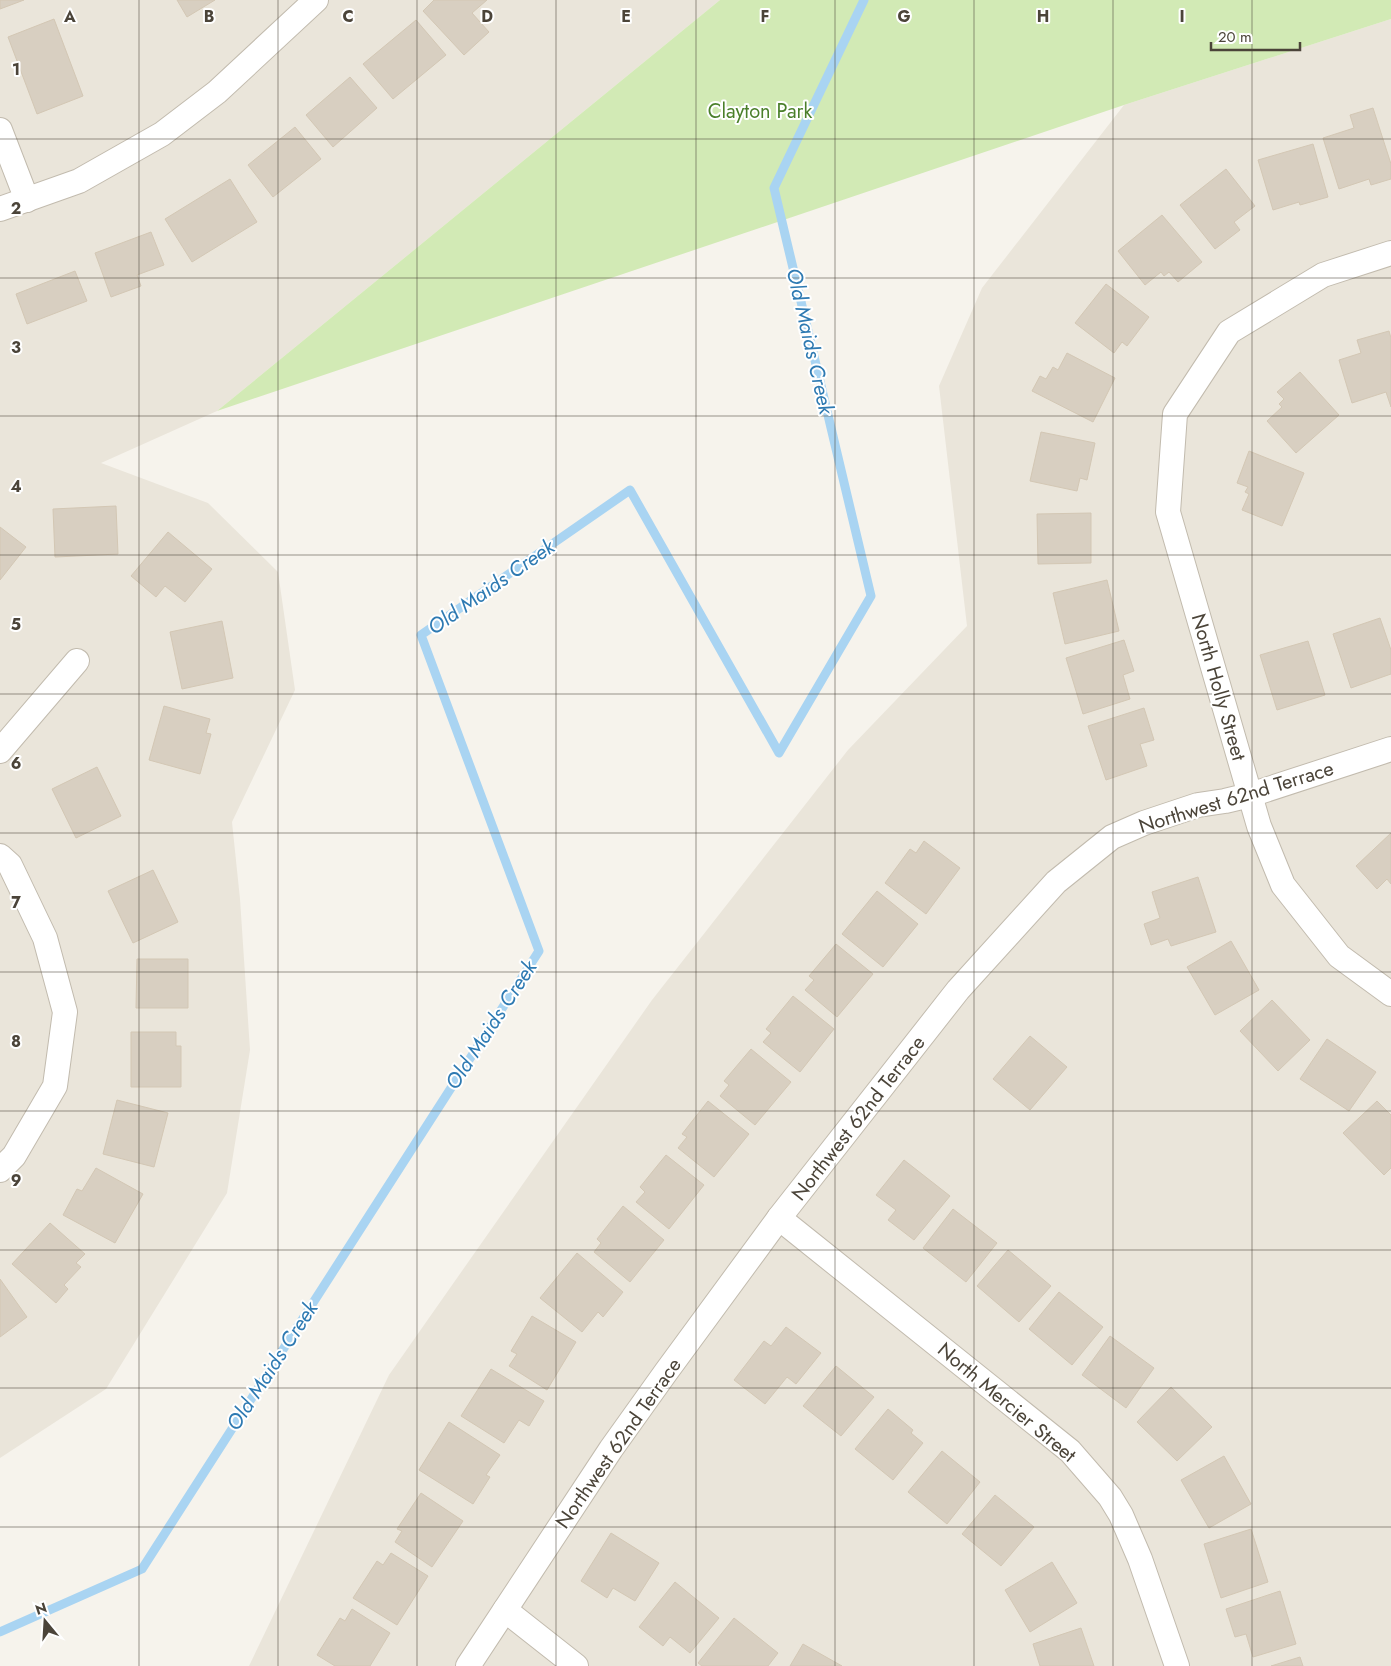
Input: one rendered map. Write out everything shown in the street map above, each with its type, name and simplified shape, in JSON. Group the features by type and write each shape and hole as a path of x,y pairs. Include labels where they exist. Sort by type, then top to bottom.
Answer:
{"street":[{"path":"0,209 79,181 162,134 217,92 306,4"},
{"path":"0,130 27,200"},
{"name":"North Holly Street","path":"1391,253 1323,275 1230,332 1175,414 1168,512 1259,826 1283,885 1339,956 1391,994"},
{"path":"0,752 77,661"},
{"name":"Northwest 62nd Terrace","path":"468,1666 616,1442 779,1218 958,990 1056,882 1112,837 1144,823 1198,805 1250,795 1391,748"},
{"path":"0,856 10,865 45,938 65,1012 55,1086 14,1156 0,1170"},
{"name":"North Mercier Street","path":"779,1218 1070,1451 1110,1497 1121,1515 1140,1559 1177,1666"},
{"path":"505,1610 576,1666"}],"shaded area":[{"path":"0,0 720,0 217,411 101,463 208,503 278,572 295,690 232,822 240,899 250,1050 227,1193 106,1389 0,1458"},
{"path":"1391,19 1391,1666 249,1666 389,1375 652,1000 848,750 967,626 939,386 982,288 1124,105"}],"green space":[{"name":"Clayton Park","path":"720,0 1391,0 1391,19 1124,105 217,411"}],"building":[{"path":"0,0 24,0 0,9"},
{"path":"177,0 215,0 187,17"},
{"path":"434,0 487,0 472,13 489,32 464,55 423,11"},
{"path":"54,19 83,96 37,114 8,37"},
{"path":"416,20 446,55 393,99 363,64"},
{"path":"350,77 377,108 333,147 306,115"},
{"path":"1373,108 1391,164 1391,179 1371,185 1369,179 1339,189 1323,138 1354,128 1350,115"},
{"path":"295,127 321,159 273,197 248,165"},
{"path":"1313,144 1328,197 1300,205 1299,202 1273,210 1258,160"},
{"path":"1226,169 1255,206 1234,222 1240,230 1215,249 1180,205"},
{"path":"230,179 257,222 192,262 165,219"},
{"path":"1162,215 1202,262 1178,282 1169,272 1164,276 1161,272 1145,285 1118,251"},
{"path":"151,232 164,265 137,275 141,286 111,297 95,253"},
{"path":"75,271 87,301 27,324 16,294"},
{"path":"1106,284 1149,317 1127,346 1122,342 1114,353 1075,323"},
{"path":"1389,331 1391,338 1391,407 1386,392 1352,403 1339,360 1361,353 1357,340"},
{"path":"1067,353 1115,378 1093,422 1032,391 1040,376 1046,379 1053,367 1058,370"},
{"path":"1300,372 1339,415 1296,453 1267,421 1282,407 1279,404 1284,399 1277,392"},
{"path":"1041,432 1095,443 1087,480 1080,478 1077,491 1030,481"},
{"path":"1249,451 1304,473 1282,526 1242,510 1249,494 1245,492 1248,487 1237,483"},
{"path":"116,506 118,554 55,557 53,509"},
{"path":"1091,513 1091,563 1038,564 1037,514"},
{"path":"0,527 26,547 0,580"},
{"path":"168,532 212,569 185,602 165,586 156,597 131,576"},
{"path":"1107,580 1119,631 1065,644 1053,593"},
{"path":"1380,618 1391,650 1391,674 1351,688 1333,634"},
{"path":"222,621 233,678 182,689 170,632"},
{"path":"1124,640 1134,671 1123,675 1130,699 1083,714 1066,658"},
{"path":"1308,641 1325,695 1277,710 1260,655"},
{"path":"164,706 210,719 206,733 211,734 200,774 149,760"},
{"path":"1144,708 1154,740 1140,744 1147,766 1106,780 1088,726"},
{"path":"97,767 121,816 76,838 52,789"},
{"path":"1391,833 1391,884 1387,879 1377,889 1356,866"},
{"path":"924,841 960,868 926,914 885,883 910,849 916,853"},
{"path":"153,870 178,922 133,943 108,891"},
{"path":"1198,877 1216,932 1171,946 1168,939 1151,945 1144,924 1160,918 1152,892"},
{"path":"877,891 918,924 883,967 842,934"},
{"path":"1231,941 1259,990 1215,1015 1187,967"},
{"path":"836,944 873,974 837,1017 805,990 814,980 809,976"},
{"path":"137,959 188,959 188,1008 136,1008"},
{"path":"793,996 834,1029 800,1072 763,1042 771,1033 766,1029"},
{"path":"1272,1000 1310,1040 1278,1071 1240,1031"},
{"path":"131,1032 176,1032 176,1046 181,1046 181,1087 131,1087"},
{"path":"1030,1036 1067,1067 1030,1110 993,1079"},
{"path":"1327,1039 1376,1072 1349,1111 1300,1079"},
{"path":"751,1049 791,1082 755,1125 720,1096 729,1085 724,1081"},
{"path":"117,1100 168,1113 154,1167 103,1154"},
{"path":"708,1101 749,1134 714,1177 678,1148 687,1137 682,1134"},
{"path":"1377,1101 1391,1115 1391,1168 1384,1175 1343,1133"},
{"path":"666,1155 704,1185 669,1229 636,1202 645,1192 640,1187"},
{"path":"904,1160 950,1196 914,1240 888,1220 896,1210 876,1195"},
{"path":"96,1168 143,1194 115,1243 63,1215 77,1189 82,1191"},
{"path":"623,1206 664,1240 630,1282 594,1252 601,1243 597,1239"},
{"path":"953,1209 997,1243 966,1282 923,1248"},
{"path":"50,1223 85,1254 76,1263 81,1267 64,1285 68,1289 56,1303 12,1264"},
{"path":"1008,1250 1051,1286 1019,1322 977,1286"},
{"path":"577,1253 623,1292 603,1317 598,1312 582,1332 540,1298"},
{"path":"0,1279 27,1317 0,1337"},
{"path":"1059,1292 1103,1327 1072,1365 1029,1329"},
{"path":"532,1316 576,1342 547,1390 509,1366 517,1354 511,1351"},
{"path":"786,1327 821,1353 796,1384 787,1377 765,1404 734,1380 764,1341 771,1346"},
{"path":"1110,1336 1154,1368 1126,1408 1082,1375"},
{"path":"836,1366 874,1397 841,1436 803,1406"},
{"path":"491,1369 544,1401 529,1426 519,1420 504,1443 461,1416"},
{"path":"1171,1387 1212,1427 1177,1461 1137,1422"},
{"path":"888,1409 913,1430 911,1433 923,1443 893,1480 855,1449"},
{"path":"449,1422 500,1455 486,1475 490,1477 473,1504 419,1470"},
{"path":"942,1451 980,1482 947,1524 908,1492"},
{"path":"1224,1456 1251,1504 1209,1528 1181,1480"},
{"path":"421,1493 463,1521 432,1567 395,1542 402,1531 397,1529"},
{"path":"995,1495 1034,1527 1001,1566 962,1534"},
{"path":"1251,1529 1268,1582 1221,1598 1204,1544"},
{"path":"611,1533 659,1563 635,1601 613,1588 607,1598 581,1581"},
{"path":"391,1553 428,1576 397,1625 353,1598 377,1561 383,1565"},
{"path":"1052,1562 1077,1603 1030,1632 1005,1590"},
{"path":"675,1582 719,1618 690,1653 670,1637 663,1646 639,1627"},
{"path":"1280,1591 1296,1644 1253,1657 1246,1634 1235,1637 1226,1609"},
{"path":"352,1609 390,1633 370,1666 335,1666 317,1655 340,1618 345,1621"},
{"path":"734,1618 778,1653 768,1666 702,1666 698,1663"},
{"path":"1081,1628 1094,1666 1040,1666 1033,1644"},
{"path":"803,1644 842,1666 790,1666"},
{"path":"1300,1657 1303,1666 1271,1666"}],"waterway":[{"name":"Old Maids Creek","path":"0,1632 142,1569 539,951 421,635 630,490 779,753 871,596 774,188 864,0"}]}
